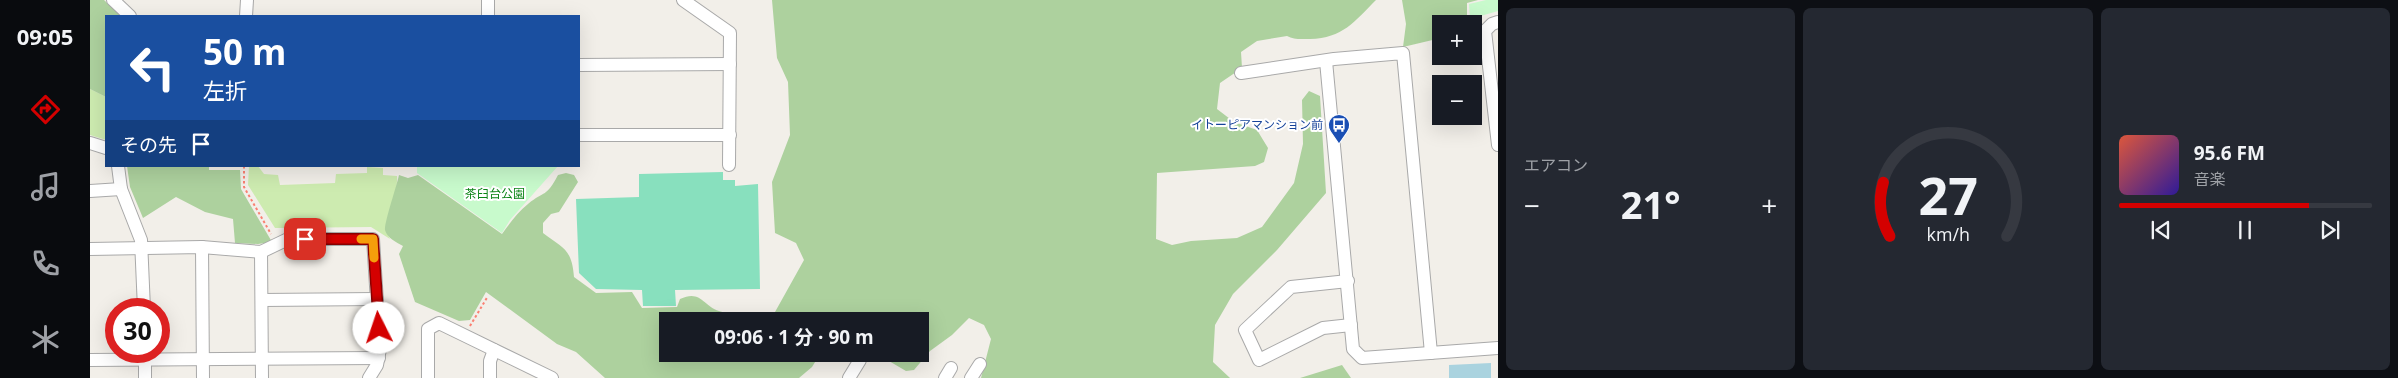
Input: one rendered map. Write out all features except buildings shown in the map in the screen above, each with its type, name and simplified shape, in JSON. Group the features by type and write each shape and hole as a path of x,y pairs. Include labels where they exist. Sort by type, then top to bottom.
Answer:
{"street":[{"path":"113,0 129,15"},
{"path":"246,15 247,0"},
{"path":"488,0 488,15"},
{"path":"684,0 730,33 729,165"},
{"path":"1498,22 1492,24 1485,32 1498,145"},
{"path":"1241,73 1403,53 1431,354"},
{"path":"1326,61 1353,349 1362,358 1498,348"},
{"path":"580,65 730,64"},
{"path":"580,135 730,135"},
{"path":"90,143 105,148"},
{"path":"118,167 121,189 141,240 144,298"},
{"path":"90,190 121,189"},
{"path":"90,249 202,247 261,252 288,239 373,239 380,349 379,358 369,378"},
{"path":"202,247 203,378"},
{"path":"261,252 262,378"},
{"path":"1348,281 1291,287 1245,330 1259,360 1323,328 1351,325"},
{"path":"262,300 377,299"},
{"path":"428,378 428,329 439,323 552,378"},
{"path":"490,378 490,361 494,350"},
{"path":"170,357 203,359 379,358"},
{"path":"90,360 105,359"},
{"path":"849,378 859,362"},
{"path":"144,363 144,378"},
{"path":"971,378 980,364"}],"path":[{"path":"244,167 244,187 273,238"},
{"path":"473,322 488,296"}],"green space":[{"path":"90,0 104,0 120,15 105,15 105,96 90,89"},
{"path":"772,0 1376,0 1347,27 1331,36 1295,39 1287,36 1257,41 1241,52 1242,68 1220,83 1217,109 1234,122 1257,130 1268,148 1264,162 1255,166 1157,173 1156,239 1172,245 1191,241 1237,238 1262,227 1294,183 1303,144 1302,100 1309,91 1320,96 1326,193 1277,250 1233,294 1215,325 1213,362 1230,378 981,378 991,339 984,325 969,318 952,335 929,352 929,312 775,312 804,260 796,243 775,233 772,182 790,135 788,82 777,58"},
{"path":"1402,0 1478,0 1467,3 1467,15 1432,15 1432,40 1403,47 1406,24"},
{"path":"1486,0 1498,0 1498,11 1482,16 1470,15 1469,4"},
{"path":"90,89 105,96 105,140 90,135"},
{"path":"127,167 209,167 209,170 240,170 241,189 272,242 258,244 235,243 233,219 205,212 176,197 143,218 130,187"},
{"path":"249,167 259,167 264,174 278,175 280,185 335,183 336,174 367,173 367,167 383,168 383,175 397,176 397,184 387,224 390,239 371,227 275,228 248,185"},
{"name":"茶臼台公園","path":"417,167 557,167 510,220 502,233 417,173"},
{"path":"723,172 723,180 735,180 735,186 758,184 760,289 675,290 676,306 643,306 642,290 596,289 579,273 576,199 639,197 639,174"},
{"path":"566,173 574,175 578,182 559,212 551,214 543,223 543,233 561,246 569,255 574,277 596,293 632,292 642,308 677,307 680,299 693,296 723,312 659,312 659,362 815,362 799,378 605,378 576,352 557,344 486,292 470,320 459,321 415,302 399,254 403,246 390,238 386,233 386,220 399,175 408,178 418,175 502,234 524,207 548,191 558,175"},
{"path":"891,362 921,362 914,370 906,371"},
{"path":"1342,365 1351,378 1300,378"}],"water":[{"path":"1491,363 1491,378 1449,378 1449,365"}],"slow traffic":[{"path":"361,239 373,239 374,258"}],"place":[{"name":"イトーピアマンション前","path":"1339,144"}],"route":[{"path":"305,239 373,239 379,328"}]}
